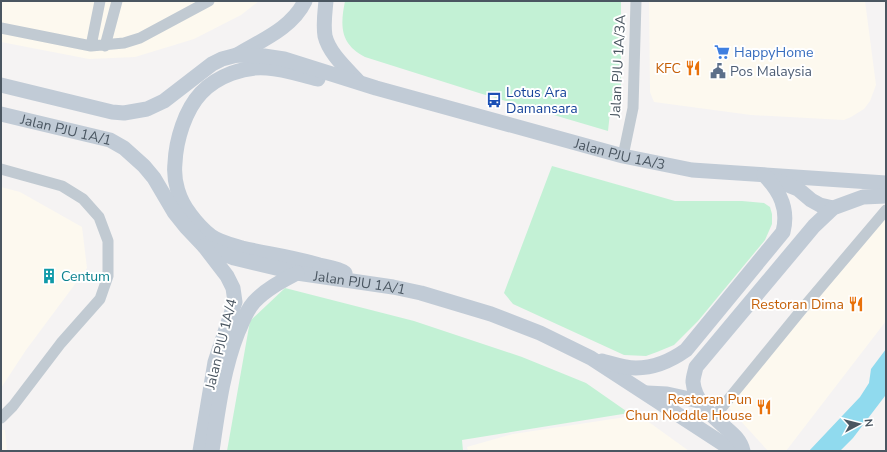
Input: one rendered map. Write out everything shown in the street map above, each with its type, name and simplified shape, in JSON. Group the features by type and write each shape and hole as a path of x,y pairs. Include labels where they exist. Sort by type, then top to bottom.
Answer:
{"main road":[{"path":"237,55 284,27 295,16 305,1"},
{"path":"326,1 324,21 325,37 341,63 360,83"},
{"name":"Jalan PJU 1A/1","path":"1,84 112,112 124,113 138,112 164,101 212,64 222,59 237,55 264,56 284,59 360,83"},
{"path":"355,281 343,272 313,263 230,244 212,237 196,222 183,206 177,189 174,169 176,146 191,107 201,93 227,75 240,71 266,67 364,90 376,88"},
{"name":"Jalan PJU 1A/3","path":"360,83 623,156 692,170 886,183"},
{"name":"Jalan PJU 1A/1","path":"1,114 110,140 124,148 144,166 154,178 174,212 204,246 234,258 297,273 393,287 421,293 492,314 540,333 591,358 734,451"},
{"path":"764,176 798,188 811,200 820,205 833,208"},
{"path":"591,358 628,368 638,368 659,364 674,358 686,350 783,232 786,223 784,206 779,193 764,176"},
{"path":"743,451 742,446 736,436 714,417 699,401 695,392 693,381 696,367 814,226 833,208 850,201 863,198 886,196"},
{"name":"Jalan PJU 1A/4","path":"204,246 227,276 235,295 212,451"},
{"name":"Jalan PJU 1A/4","path":"200,451 214,362 227,346 254,301 268,289 297,273"},
{"path":"644,393 667,394 699,401"}],"street":[{"path":"91,46 100,1"},
{"path":"105,46 117,1"},
{"path":"1,28 91,46 105,46 124,43 140,38 209,1"},
{"name":"Jalan PJU 1A/3A","path":"623,156 633,108 636,1"},
{"path":"1,169 62,186 83,198 99,217 108,241 108,276 100,299 61,343 13,406 1,418"},
{"path":"714,417 803,308 886,210"}],"shaded area":[{"path":"1,1 259,1 241,15 194,39 135,57 89,59 1,42"},
{"path":"649,1 865,1 876,85 870,101 864,109 844,120 751,115 654,102 650,92"},
{"path":"1,187 20,192 82,227 87,268 26,350 1,388"},
{"path":"886,217 886,321 786,451 768,451 728,407"},
{"path":"639,415 689,451 468,451 467,447 513,434"},
{"path":"1,430 5,430 7,451 1,451"}],"green space":[{"path":"345,1 621,1 621,90 611,103 608,131 479,93 365,57 357,52 346,40 342,18"},
{"path":"552,166 675,201 742,201 764,203 770,207 772,224 765,240 698,321 674,345 646,356 624,355 513,304 504,293"},
{"path":"285,288 414,321 522,357 586,383 629,413 462,440 463,451 227,451 250,321"}],"water":[{"path":"886,349 885,396 853,438 840,451 809,451 860,397 869,383 871,369"}],"place":[{"name":"HappyHome","path":"722,52"},
{"name":"KFC","path":"693,68"},
{"name":"Pos Malaysia","path":"718,71"},
{"name":"Lotus Ara Damansara","path":"494,100"},
{"name":"Centum","path":"49,276"},
{"name":"Restoran Dima","path":"856,304"},
{"name":"Restoran Pun Chun Noddle House","path":"764,407"}]}
